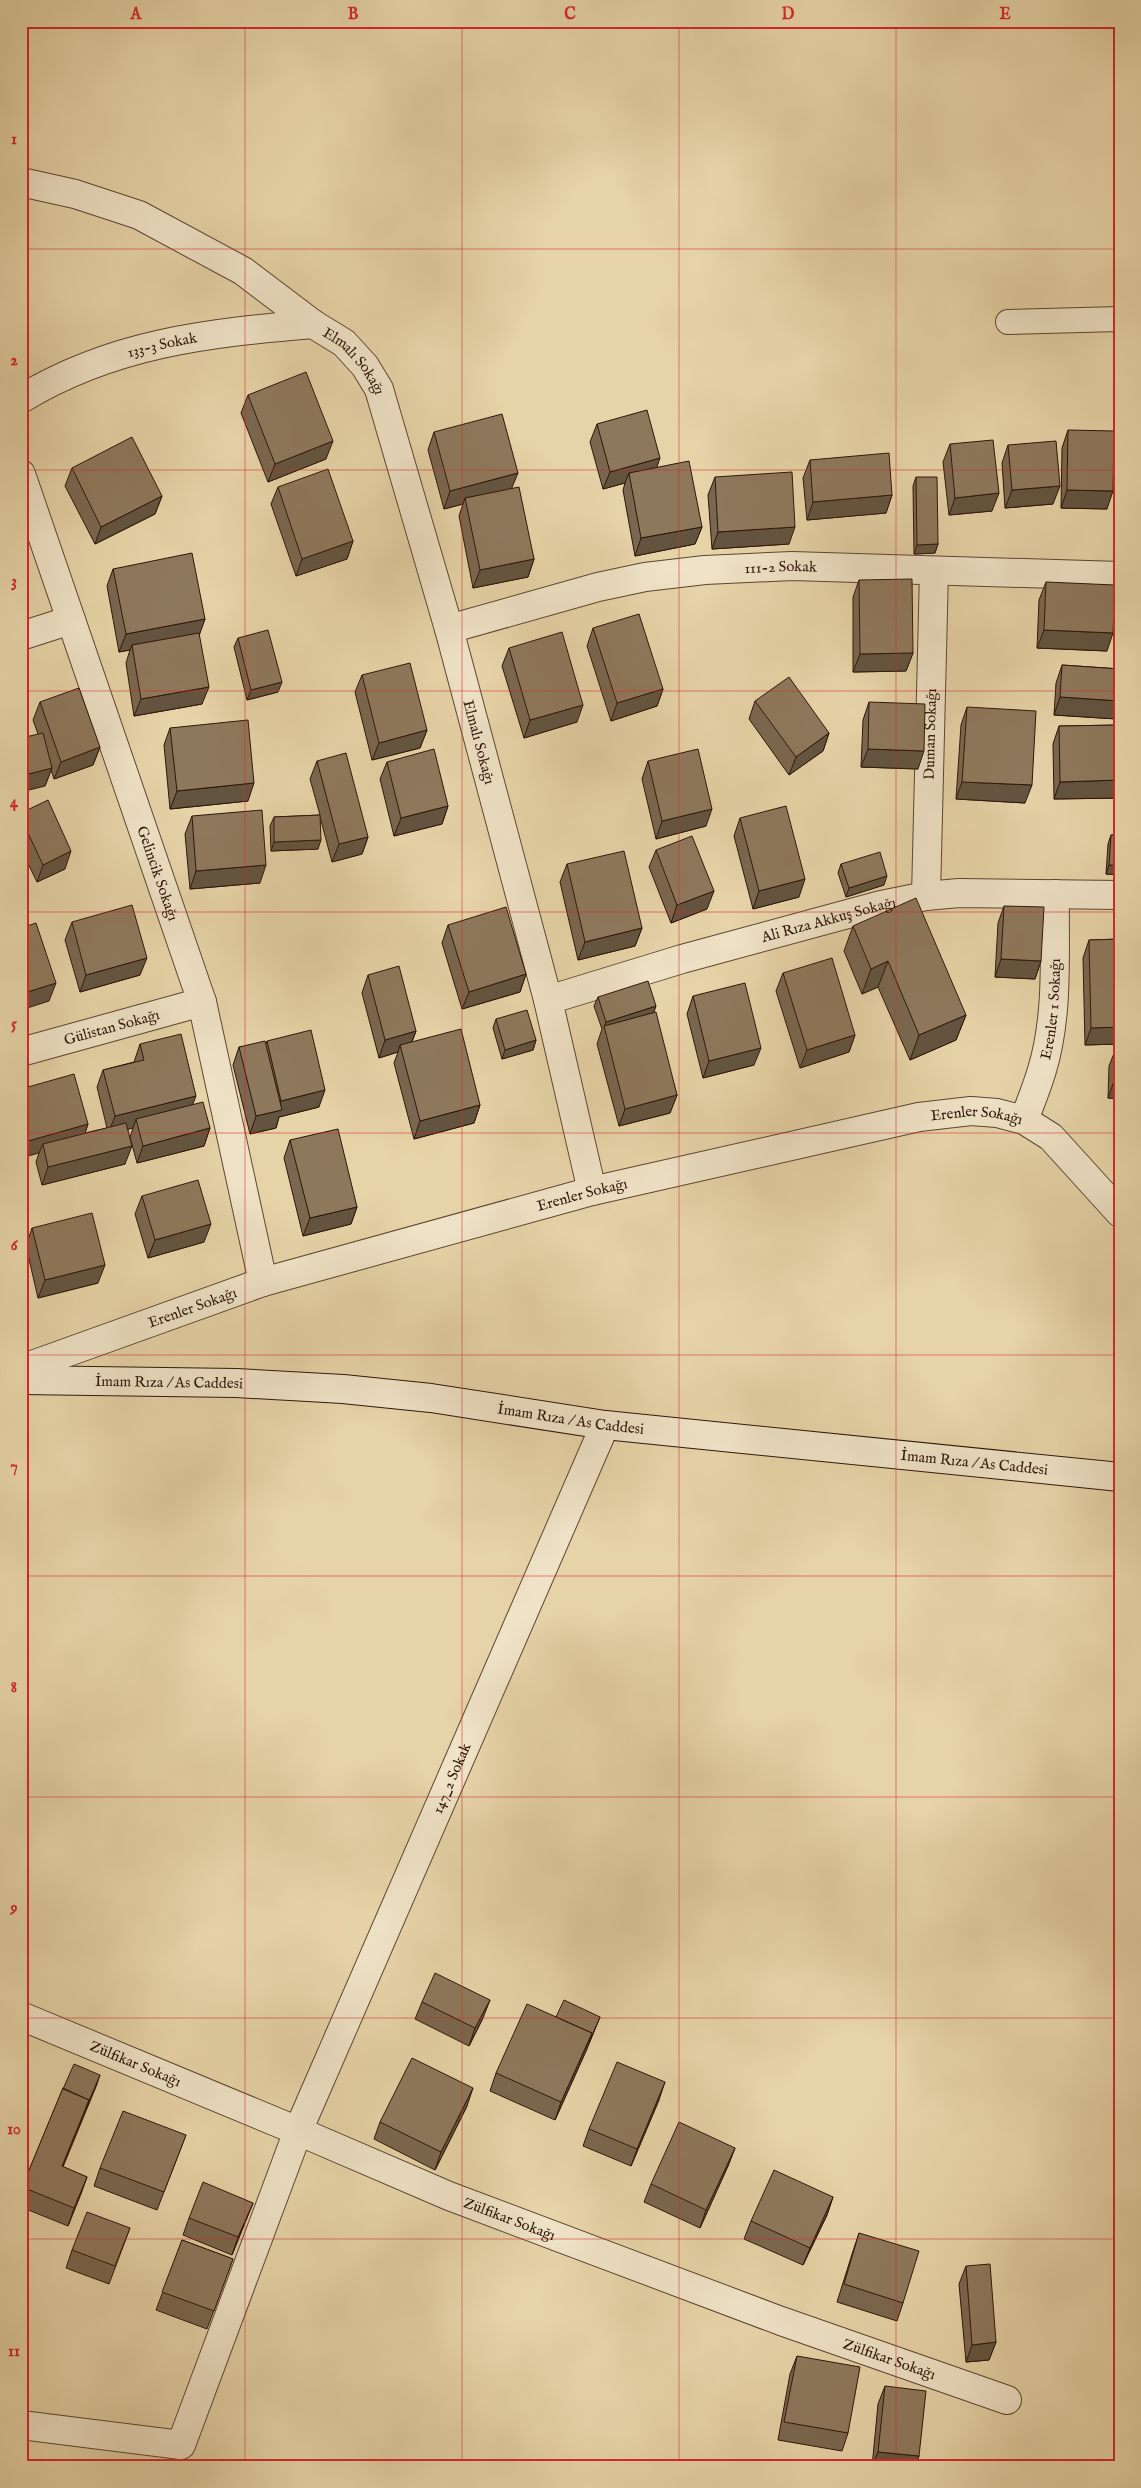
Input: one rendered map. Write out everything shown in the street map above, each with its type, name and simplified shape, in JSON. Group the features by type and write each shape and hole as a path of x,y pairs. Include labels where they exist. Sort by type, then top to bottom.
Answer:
{"street":[{"name":"Elmalı Sokağı","path":"21,182 75,194 139,215 243,271 313,324 344,343 364,366 379,388 449,629 548,1000 592,1191"},
{"name":"133-3 Sokak","path":"21,399 43,386 127,351 199,335 313,324"},
{"name":"Gelincik Sokağı","path":"21,474 202,1002 262,1282"},
{"name":"111-2 Sokak","path":"449,629 598,587 645,577 696,571 792,566 1120,576"},
{"name":"Duman Sokağı","path":"926,896 934,571"},
{"path":"21,636 72,620"},
{"name":"Ali Rıza Akkuş Sokağı","path":"548,1000 692,956 881,905 926,896 959,893 1120,895"},
{"name":"Erenler 1 Sokağı","path":"1024,1120 1043,1069 1050,1034 1054,1000 1055,894"},
{"name":"Gülistan Sokağı","path":"21,1052 202,1002"},
{"name":"Erenler Sokağı","path":"21,1369 262,1282 592,1191 919,1118 971,1111 998,1113 1024,1120 1051,1137 1120,1213"},
{"name":"İmam Rıza / As Caddesi","path":"21,1380 236,1383 343,1389 431,1398 604,1426 1120,1477"},
{"name":"147_2 Sokak","path":"21,2425 181,2446 298,2131 604,1426"},
{"name":"Zülfikar Sokağı","path":"21,2016 298,2131 458,2200 781,2321 1007,2400"}],"lane":[{"path":"1008,322 1120,319"}],"building":[{"path":"306,372 333,441 275,464 248,395"},
{"path":"647,410 660,458 610,472 597,424"},
{"path":"502,414 518,473 450,491 434,432"},
{"path":"1068,430 1114,431 1113,491 1067,490"},
{"path":"132,437 162,496 101,527 72,468"},
{"path":"993,440 999,493 955,498 950,444"},
{"path":"1056,441 1060,486 1012,490 1008,445"},
{"path":"889,453 892,495 813,502 810,460"},
{"path":"689,461 702,527 641,538 629,473"},
{"path":"328,469 353,541 302,559 278,487"},
{"path":"792,472 795,527 718,532 715,477"},
{"path":"916,477 937,477 938,544 917,545"},
{"path":"519,487 534,559 480,570 465,498"},
{"path":"192,553 205,619 126,634 113,569"},
{"path":"912,579 913,653 860,654 859,580"},
{"path":"1046,582 1115,585 1113,633 1044,630"},
{"path":"639,614 663,689 617,703 593,628"},
{"path":"268,630 282,682 251,690 238,638"},
{"path":"562,632 583,705 530,720 509,648"},
{"path":"199,633 209,687 141,699 132,645"},
{"path":"410,663 427,730 379,743 362,675"},
{"path":"1062,665 1120,669 1120,701 1060,697"},
{"path":"789,677 829,733 796,757 755,701"},
{"path":"79,688 100,747 61,762 40,702"},
{"path":"869,702 925,704 924,751 868,749"},
{"path":"967,707 1036,711 1032,785 962,782"},
{"path":"248,720 254,783 177,791 170,728"},
{"path":"1120,725 1120,780 1060,782 1059,726"},
{"path":"43,733 52,768 21,776 21,738"},
{"path":"434,749 448,806 401,818 387,762"},
{"path":"698,749 712,809 662,821 648,761"},
{"path":"346,753 368,837 339,844 317,761"},
{"path":"48,800 71,851 43,865 21,818 21,813"},
{"path":"786,806 805,879 759,891 740,818"},
{"path":"262,810 266,865 196,871 192,816"},
{"path":"320,815 321,840 274,842 274,817"},
{"path":"1111,835 1120,835 1120,866 1109,865"},
{"path":"692,836 714,891 677,905 656,850"},
{"path":"624,851 642,928 585,942 567,864"},
{"path":"880,852 887,876 849,888 841,864"},
{"path":"916,898 966,1015 919,1035 888,961 871,969 853,926"},
{"path":"132,905 147,958 86,975 72,922"},
{"path":"1004,906 1044,907 1041,961 1001,959"},
{"path":"506,907 526,974 469,992 448,925"},
{"path":"36,923 56,983 21,994 21,928"},
{"path":"1120,939 1120,1027 1091,1028 1089,940"},
{"path":"832,958 855,1035 807,1050 783,973"},
{"path":"399,966 416,1031 385,1040 368,975"},
{"path":"648,981 656,1006 606,1022 598,997"},
{"path":"745,983 761,1048 709,1061 693,996"},
{"path":"527,1010 536,1040 505,1050 496,1019"},
{"path":"656,1012 677,1095 625,1109 604,1026"},
{"path":"461,1029 480,1105 420,1121 400,1045"},
{"path":"311,1030 325,1090 281,1101 267,1041"},
{"path":"181,1034 196,1096 115,1116 103,1070 144,1060 140,1044"},
{"path":"265,1041 282,1110 256,1116 239,1047"},
{"path":"1116,1048 1120,1049 1120,1081 1114,1081"},
{"path":"74,1074 88,1124 21,1143 21,1089"},
{"path":"203,1102 210,1128 143,1146 136,1119"},
{"path":"126,1123 132,1146 48,1167 43,1144"},
{"path":"338,1129 357,1207 310,1218 290,1140"},
{"path":"198,1180 211,1224 155,1240 142,1196"},
{"path":"92,1213 105,1265 45,1280 32,1228"},
{"path":"435,1973 490,2000 475,2028 422,2002"},
{"path":"564,2000 600,2017 589,2042 592,2033 556,2017"},
{"path":"527,2004 592,2033 561,2102 496,2073"},
{"path":"412,2058 473,2088 441,2152 380,2122"},
{"path":"617,2062 665,2082 637,2149 589,2129"},
{"path":"74,2064 100,2075 86,2108 89,2100 63,2089"},
{"path":"63,2088 89,2100 62,2166 87,2177 74,2208 22,2187"},
{"path":"123,2111 186,2135 164,2192 100,2168"},
{"path":"679,2122 735,2148 706,2210 651,2184"},
{"path":"774,2170 833,2197 810,2248 751,2221"},
{"path":"203,2182 253,2203 238,2237 189,2218"},
{"path":"87,2212 130,2228 115,2266 72,2250"},
{"path":"859,2233 919,2251 903,2303 844,2284"},
{"path":"182,2240 233,2259 214,2311 162,2292"},
{"path":"990,2264 996,2342 972,2345 966,2266"},
{"path":"797,2356 860,2367 848,2433 784,2422"},
{"path":"885,2386 926,2391 919,2456 878,2452"}]}
